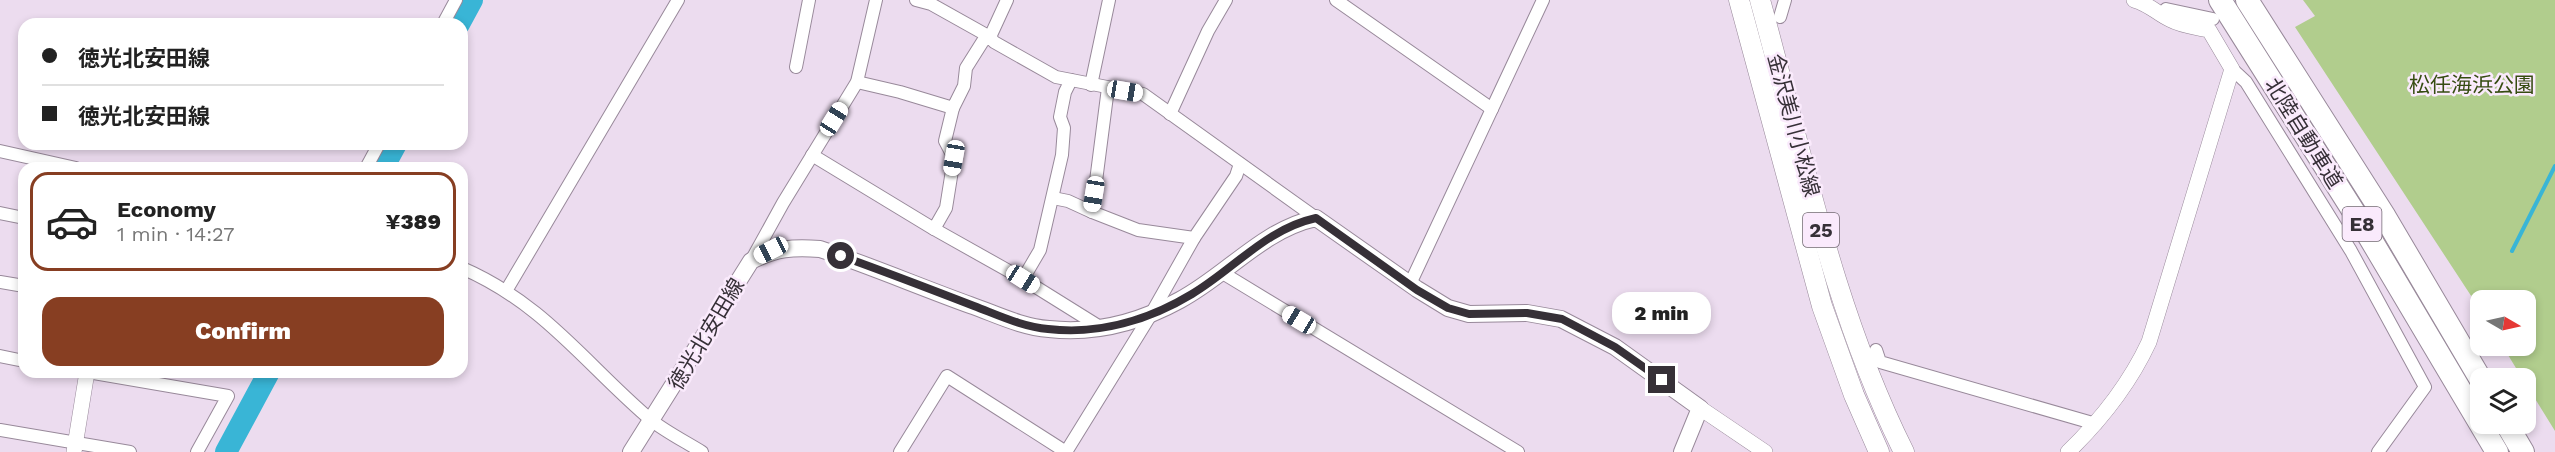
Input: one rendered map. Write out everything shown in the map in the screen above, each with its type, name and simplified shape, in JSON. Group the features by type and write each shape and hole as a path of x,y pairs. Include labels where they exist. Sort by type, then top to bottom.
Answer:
{"highway":[{"name":"北陸自動車道","path":"2247,0 2385,218 2474,368"},
{"name":"北陸自動車道","path":"2216,10 2364,228 2497,452"},
{"path":"2512,434 2523,452"}],"main road":[{"name":"金沢美川小松線","path":"1739,0 1822,306 1854,395 1878,452"},
{"name":"金沢美川小松線","path":"1760,0 1820,227 1845,306 1864,363 1904,452"},
{"path":"1316,218 1448,308 1469,314 1527,313 1562,319 1615,347 1700,408 1682,452"},
{"name":"徳光北安田線","path":"631,452 751,261 771,250 820,249 1030,326 1066,330 1100,327 1150,316 1194,293 1280,230 1297,222 1316,218"}],"street":[{"path":"446,18 456,0"},
{"path":"506,291 678,0"},
{"path":"796,67 809,0"},
{"path":"751,261 857,82 876,0"},
{"path":"916,0 931,4 1056,77 1143,94 1316,218"},
{"path":"934,229 946,208 954,158 945,141 954,108 964,86 966,68 983,41 990,37 1007,0"},
{"path":"1091,85 1109,0"},
{"path":"1170,114 1208,31 1226,0"},
{"path":"1336,0 1492,110"},
{"path":"1410,284 1543,0"},
{"path":"1780,17 1785,0"},
{"path":"2134,0 2150,5 2164,17 2175,22 2209,30 2232,69 2246,82 2350,251 2425,387 2378,452"},
{"path":"2164,17 2166,9 2216,10"},
{"path":"2068,452 2096,424 2128,384 2153,333 2232,69"},
{"path":"1023,279 1040,250 1053,198 1062,155 1064,128 1060,117 1065,92 1071,80"},
{"path":"857,82 954,108"},
{"path":"1092,212 1108,88"},
{"path":"0,152 48,162"},
{"path":"812,155 1100,327"},
{"path":"900,452 948,376 1066,452 1150,316 1194,238 1236,176 1240,164"},
{"path":"1053,198 1068,201 1138,230 1194,238"},
{"path":"0,213 18,217"},
{"path":"468,271 506,291 556,329 652,421 702,452"},
{"path":"1221,272 1518,452"},
{"path":"0,282 18,285"},
{"path":"1876,350 1880,362 2096,424"},
{"path":"0,356 18,360"},
{"path":"75,448 86,378"},
{"path":"122,378 228,396 197,452"},
{"path":"1700,408 1765,452"},
{"path":"0,430 75,448 130,452"}],"green space":[{"name":"松任海浜公園","path":"2303,0 2555,0 2555,431 2536,400 2536,368 2516,368 2509,356 2536,356 2536,290 2470,290 2470,294 2295,27 2315,16"}],"waterway":[{"path":"462,18 472,0"},
{"path":"386,162 393,150"},
{"path":"2512,251 2555,166"},
{"path":"226,452 266,378"}],"route":[{"path":"841,256 1001,317 1030,326 1066,330 1122,324 1150,316 1194,293 1280,230 1297,222 1316,218 1417,290 1448,308 1469,314 1527,313 1562,319 1615,347 1662,380"}]}
